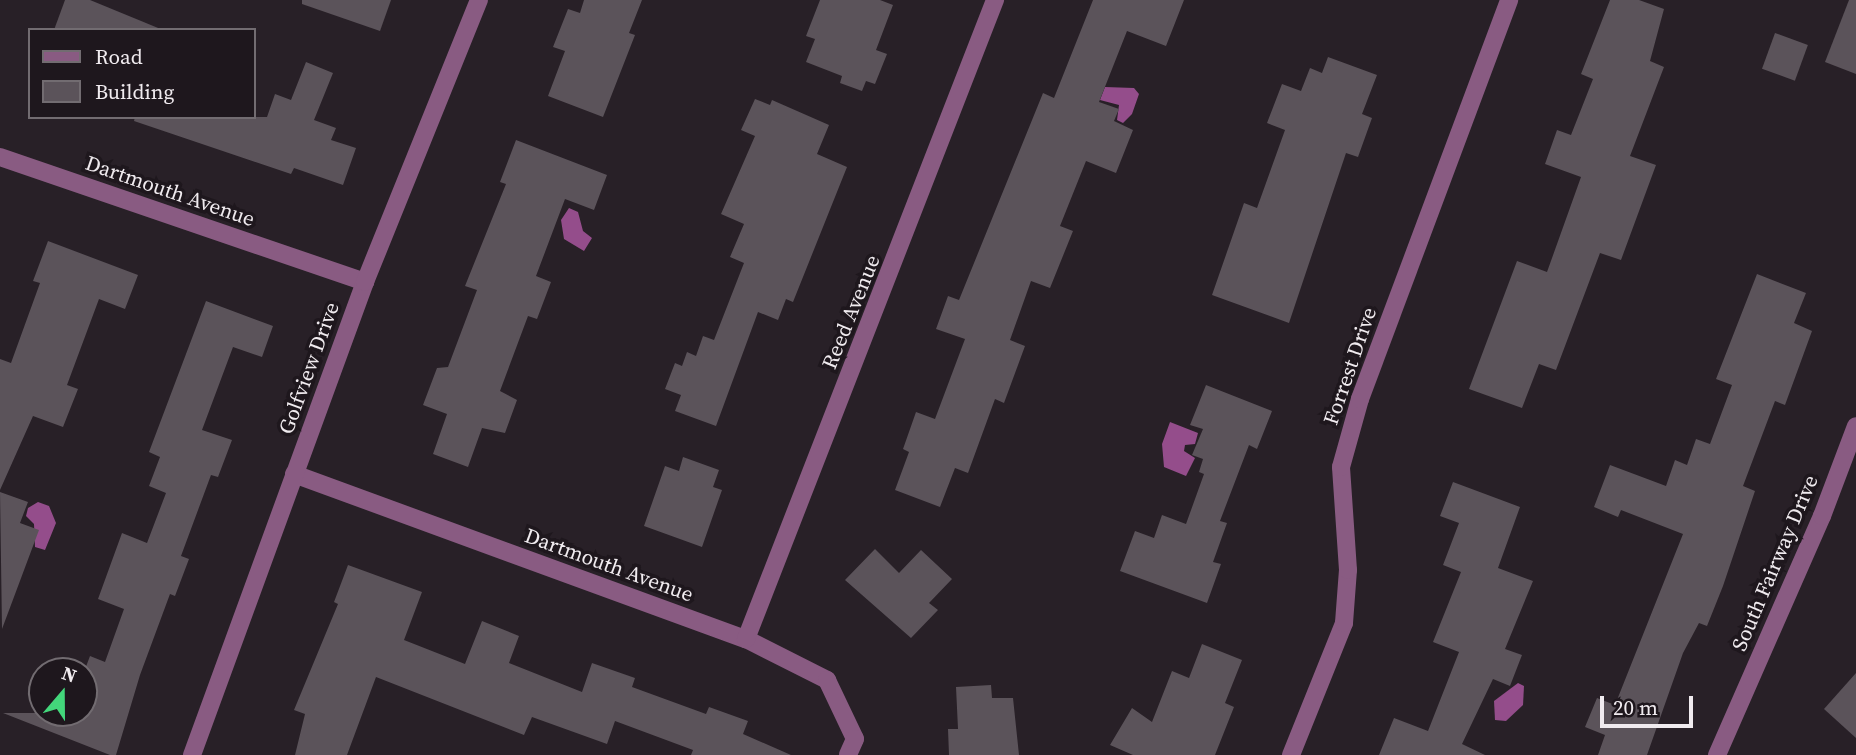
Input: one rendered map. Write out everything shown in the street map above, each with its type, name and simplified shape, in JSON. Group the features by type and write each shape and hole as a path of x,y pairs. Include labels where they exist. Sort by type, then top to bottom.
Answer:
{"street":[{"name":"Golfview Drive","path":"192,755 365,282 479,0"},
{"name":"Reed Avenue","path":"746,639 995,0"},
{"name":"Forrest Drive","path":"1291,755 1344,623 1348,570 1341,467 1360,399 1509,0"},
{"name":"Dartmouth Avenue","path":"0,157 365,282"},
{"name":"South Fairway Drive","path":"1717,755 1822,516 1856,426"},
{"name":"Dartmouth Avenue","path":"294,474 746,639 827,680 855,738 848,755"}],"shaded area":[{"path":"1105,87 1134,88 1139,94 1132,114 1123,123 1117,120 1119,105 1100,100"},
{"path":"569,208 578,212 583,231 592,238 584,251 564,239 561,220"},
{"path":"1170,422 1198,433 1195,444 1185,445 1184,451 1195,458 1186,476 1164,467 1162,444"},
{"path":"38,502 49,506 56,523 45,550 35,547 34,524 26,516 28,508"},
{"path":"1518,683 1524,686 1523,705 1506,721 1495,720 1494,701"}],"building":[{"path":"65,0 90,0 158,28 55,28"},
{"path":"302,0 391,0 380,31 302,4"},
{"path":"584,0 642,0 629,33 635,35 603,117 548,96 565,51 553,47 568,9 580,13"},
{"path":"820,0 880,0 893,5 876,50 887,54 875,84 866,81 862,91 840,83 842,76 806,62 815,39 806,36"},
{"path":"1093,0 1184,0 1166,46 1127,31 1099,102 1119,109 1114,121 1133,130 1116,173 1086,161 1060,226 1073,231 1050,288 1031,281 1010,340 1025,346 1004,403 995,399 968,473 955,468 940,507 895,490 909,452 903,449 916,412 935,419 965,339 936,329 948,296 959,300 1043,93 1054,98"},
{"path":"1610,0 1639,0 1664,9 1650,61 1664,67 1630,156 1656,165 1621,260 1600,253 1556,370 1539,364 1522,408 1469,389 1517,261 1547,272 1581,177 1545,164 1557,130 1571,135 1593,79 1581,74"},
{"path":"1849,0 1856,0 1856,74 1825,62"},
{"path":"1775,33 1808,45 1795,81 1762,69"},
{"path":"1328,57 1377,75 1362,114 1372,118 1358,157 1346,153 1289,323 1212,295 1244,203 1257,208 1285,130 1267,123 1282,84 1301,91 1310,68 1322,73"},
{"path":"306,62 333,73 314,120 336,128 331,140 356,148 343,185 294,168 291,174 134,121 256,119 267,117 275,94 291,100"},
{"path":"755,99 770,105 772,100 829,125 817,154 847,167 793,302 786,299 778,320 758,312 716,426 675,411 681,395 665,389 675,363 682,366 687,352 696,356 703,336 714,340 744,263 730,257 744,224 721,214 755,136 741,130"},
{"path":"516,140 607,175 594,210 565,199 536,276 551,282 537,319 528,316 500,391 517,400 505,433 482,428 468,467 433,454 447,414 423,405 437,368 448,367 477,290 465,286 506,184 500,182"},
{"path":"48,241 138,275 125,309 99,299 67,385 78,389 63,427 33,416 0,490 0,359 11,363 40,283 33,281"},
{"path":"1757,274 1806,293 1794,323 1812,331 1785,405 1775,401 1743,486 1755,491 1723,586 1707,626 1699,623 1683,653 1647,755 1598,755 1605,735 1585,727 1597,698 1615,705 1683,534 1621,510 1618,517 1594,507 1610,465 1666,486 1675,460 1687,465 1696,439 1710,444 1732,385 1716,379"},
{"path":"206,301 273,326 262,357 233,347 202,430 232,440 218,477 211,475 181,556 189,559 175,596 170,594 140,675 116,755 110,755 39,727 98,727 98,659 105,662 124,609 98,599 122,533 147,543 166,493 149,486 160,457 149,452"},
{"path":"1206,385 1272,411 1257,449 1249,445 1220,521 1227,523 1213,562 1221,564 1207,603 1120,571 1135,531 1154,538 1162,515 1186,524 1204,474 1199,472 1203,459 1192,455 1203,429 1190,425"},
{"path":"683,457 719,470 713,487 722,490 702,547 644,526 665,466 679,471"},
{"path":"1453,482 1520,507 1498,568 1533,581 1505,649 1522,655 1510,686 1493,679 1462,744 1485,755 1379,755 1394,718 1428,731 1459,652 1433,642 1461,572 1443,565 1459,523 1440,516"},
{"path":"0,492 28,502 20,523 39,530 2,629"},
{"path":"875,549 899,573 921,550 952,579 929,603 938,610 911,638 845,580"},
{"path":"348,565 422,592 404,640 465,664 482,621 519,636 509,663 582,692 592,663 635,678 632,687 706,714 709,707 748,721 743,734 791,755 691,755 693,750 615,721 607,744 532,717 524,735 376,677 347,755 295,755 305,714 294,710 338,604 334,602"},
{"path":"1202,644 1242,660 1225,703 1234,707 1215,755 1133,755 1110,745 1132,708 1152,722 1172,671 1189,678"},
{"path":"1856,673 1856,738 1824,709"},
{"path":"991,685 992,698 1013,698 1019,755 949,755 948,729 958,729 956,687"},
{"path":"3,713 28,713 28,723"}]}
